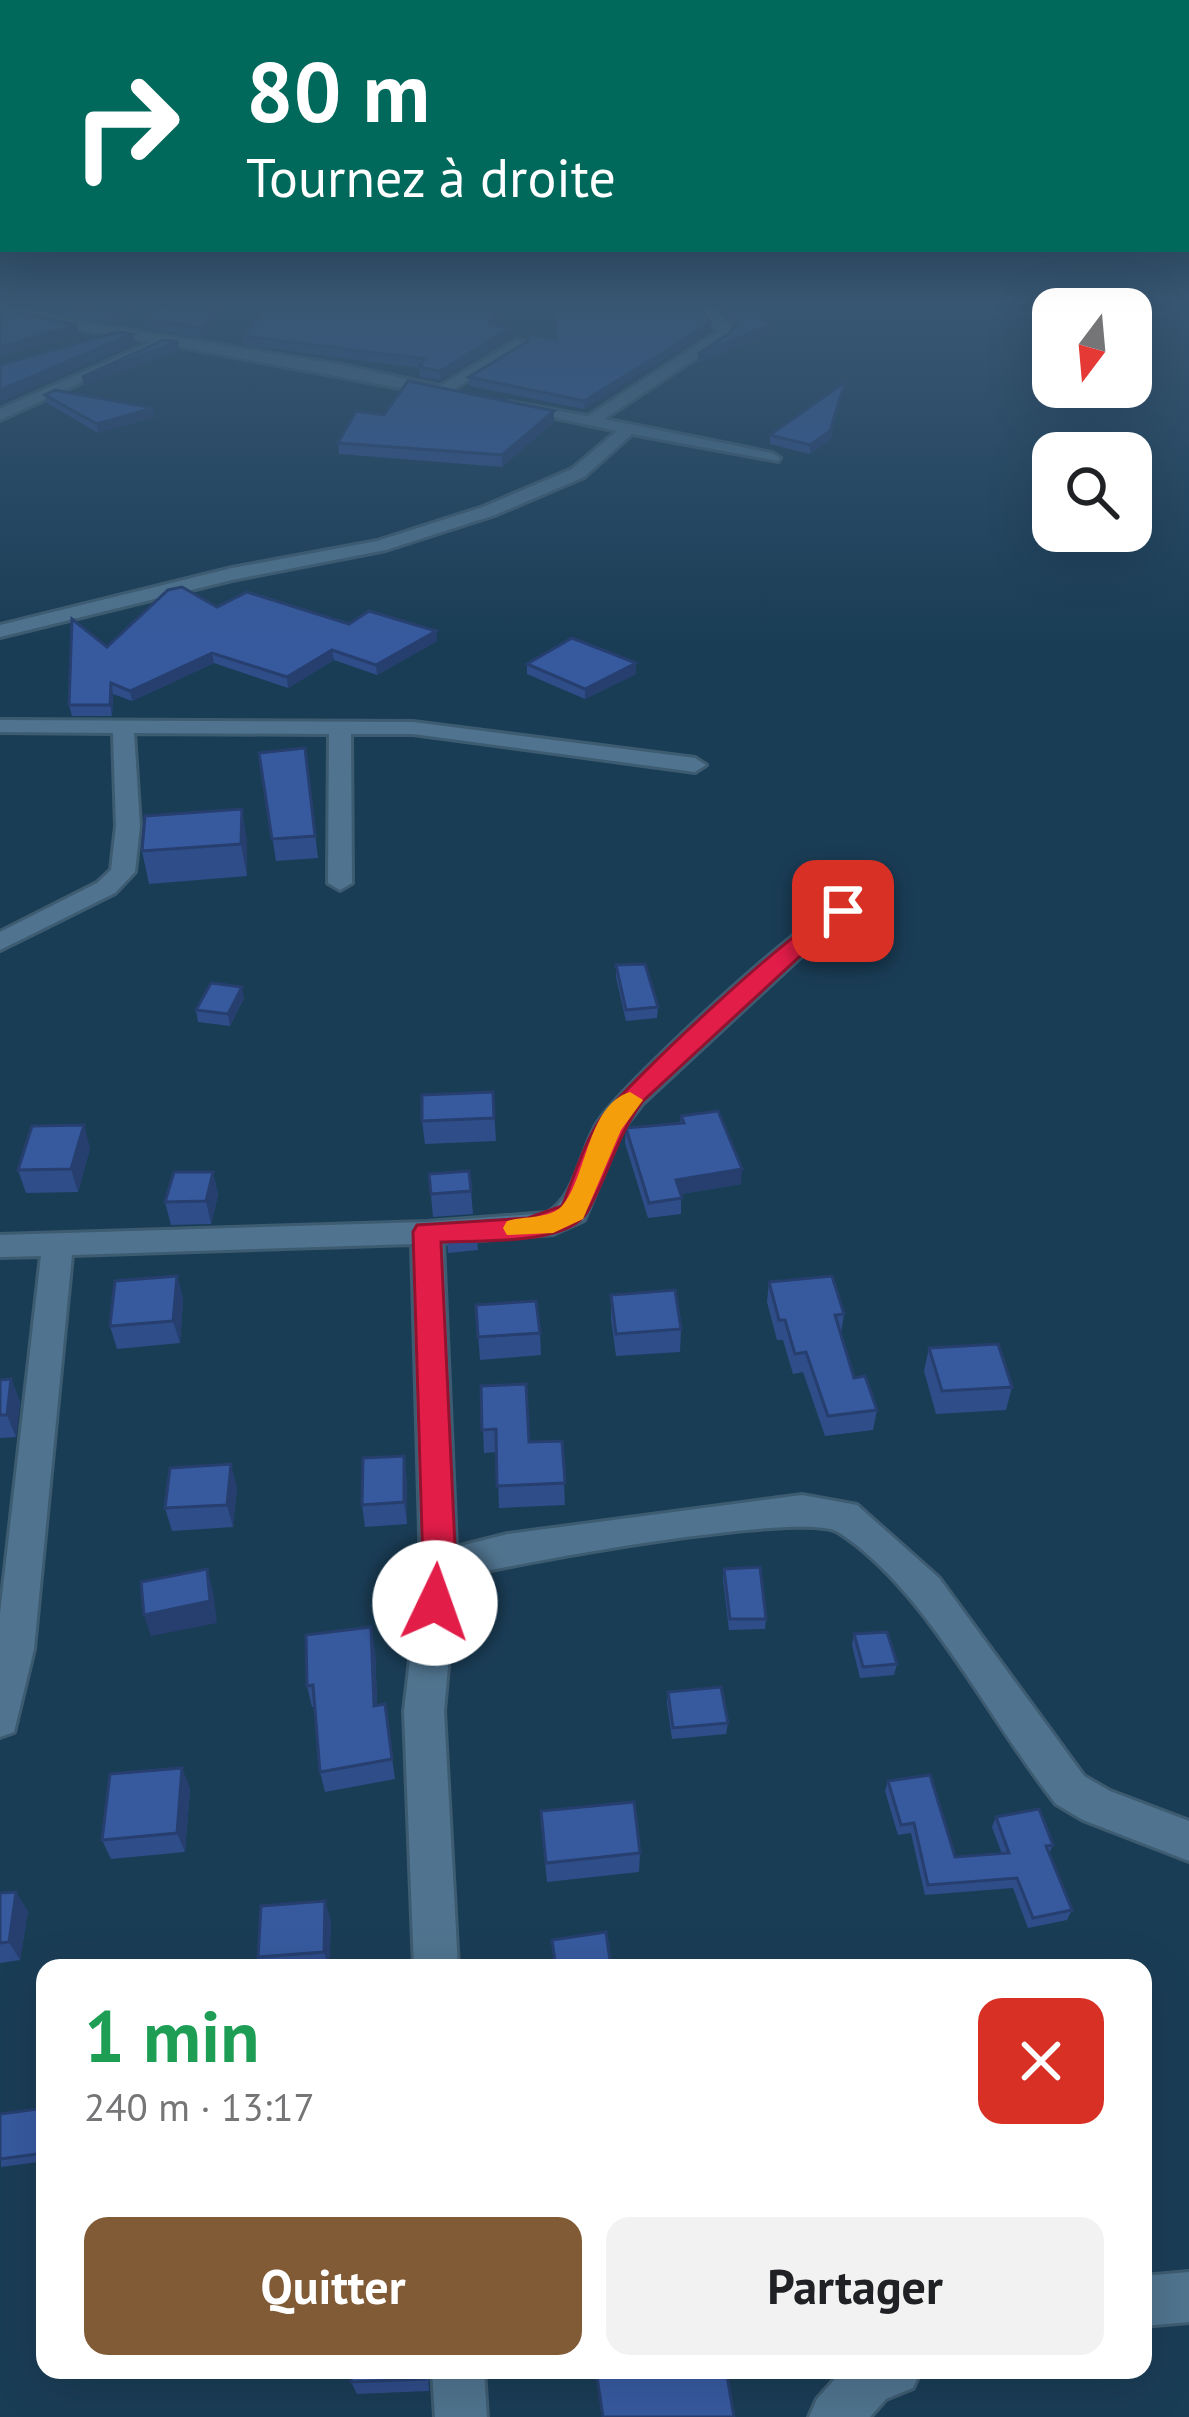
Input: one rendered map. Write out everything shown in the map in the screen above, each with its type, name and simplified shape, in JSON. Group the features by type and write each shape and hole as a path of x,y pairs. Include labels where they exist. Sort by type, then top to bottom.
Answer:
{"street":[{"path":"576,418 772,458"},
{"path":"592,421 597,418"},
{"path":"0,631 189,583 380,546 532,494 586,468 630,428"},
{"path":"0,726 386,727 460,732 695,765"},
{"path":"0,942 106,888 123,872 128,826 123,726"},
{"path":"340,730 340,883"},
{"path":"0,1246 528,1228 553,1223 573,1212 609,1127 633,1096 815,930 843,911"},
{"path":"427,1232 439,1568 424,1711 436,1959"},
{"path":"0,1719 18,1627 58,1243"},
{"path":"439,1568 508,1549 680,1525 802,1510 823,1509 844,1516 926,1588 1070,1790 1097,1806 1189,1840"},
{"path":"1152,2300 1189,2297"},
{"path":"459,2379 461,2417"},
{"path":"835,2417 873,2379"}],"building":[{"path":"86,418 119,418 97,424"},
{"path":"352,418 546,418 502,455 338,443"},
{"path":"794,418 834,418 830,431 810,445 770,435"},
{"path":"182,587 217,607 247,592 349,624 369,611 436,631 376,665 332,650 287,677 212,653 130,691 111,683 110,705 69,705 72,619 107,647 168,590"},
{"path":"572,638 636,663 585,689 527,664"},
{"path":"305,748 315,836 272,839 259,753"},
{"path":"242,809 241,844 142,851 145,816"},
{"path":"645,964 658,1007 626,1010 616,965"},
{"path":"211,983 242,987 228,1014 196,1010"},
{"path":"493,1092 494,1118 422,1121 422,1095"},
{"path":"718,1111 742,1169 676,1180 682,1198 649,1203 626,1128 684,1123 681,1116"},
{"path":"84,1125 71,1169 18,1170 32,1126"},
{"path":"469,1171 471,1191 431,1194 429,1174"},
{"path":"174,1172 213,1172 206,1201 165,1202"},
{"path":"475,1222 476,1227 446,1230 446,1224"},
{"path":"177,1276 173,1321 110,1326 115,1281"},
{"path":"832,1276 844,1314 835,1315 854,1378 865,1376 877,1410 828,1416 806,1352 795,1354 785,1320 779,1320 769,1282"},
{"path":"675,1290 681,1329 616,1334 611,1295"},
{"path":"536,1301 540,1333 478,1337 476,1305"},
{"path":"998,1344 1012,1387 942,1391 929,1348"},
{"path":"11,1379 7,1415 0,1415 0,1380"},
{"path":"526,1384 529,1442 562,1441 565,1483 497,1486 496,1429 482,1430 481,1386"},
{"path":"404,1456 404,1502 362,1505 363,1458"},
{"path":"231,1464 227,1505 165,1508 170,1468"},
{"path":"760,1567 766,1619 730,1619 724,1569"},
{"path":"207,1569 210,1601 144,1615 141,1582"},
{"path":"371,1627 374,1706 385,1704 392,1759 320,1772 313,1685 307,1686 306,1635"},
{"path":"887,1632 897,1664 863,1667 854,1634"},
{"path":"721,1687 728,1723 673,1728 668,1692"},
{"path":"182,1768 177,1833 102,1840 110,1774"},
{"path":"930,1775 955,1857 1009,1853 996,1817 1039,1809 1053,1845 1046,1846 1072,1910 1033,1918 1017,1878 928,1885 914,1823 901,1825 888,1781"},
{"path":"634,1802 640,1853 546,1863 541,1811"},
{"path":"16,1892 9,1942 0,1943 0,1893"},
{"path":"325,1901 324,1952 258,1957 261,1906"},
{"path":"606,1932 610,1959 555,1959 552,1940"},
{"path":"36,2109 36,2154 0,2159 0,2114"},
{"path":"351,2379 425,2379 351,2382"},
{"path":"597,2379 728,2379 734,2417 603,2417"}],"slow traffic":[{"path":"516,1228 553,1223 573,1212 609,1127 630,1100"}],"route":[{"path":"435,1603 439,1568 427,1232 528,1228 553,1223 573,1212 609,1127 633,1096 815,930 843,911"}]}
